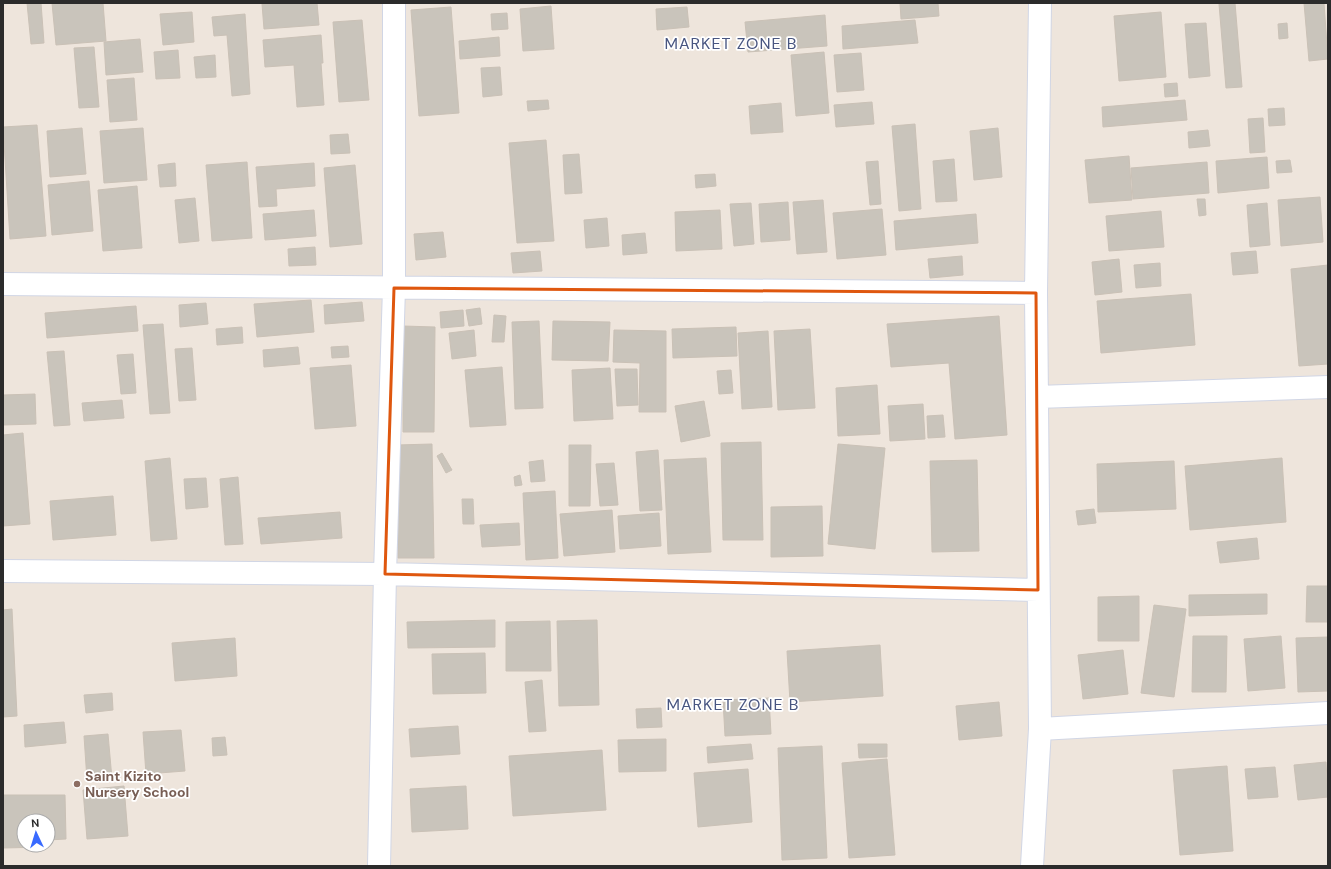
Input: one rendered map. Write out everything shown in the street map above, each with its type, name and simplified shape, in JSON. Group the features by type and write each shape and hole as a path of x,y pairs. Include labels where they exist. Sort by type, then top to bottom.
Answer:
{"street":[{"path":"379,866 385,574 394,288 394,3"},
{"path":"1032,866 1040,729 1036,293 1040,3"},
{"path":"3,284 1036,293"},
{"path":"1037,397 1328,388"},
{"path":"3,571 385,574 1038,590"},
{"path":"1040,729 1328,713"}],"highlighted area":[{"path":"394,288 1036,293 1038,590 385,574"}],"building":[{"path":"27,3 41,3 44,43 31,44"},
{"path":"52,3 103,3 106,41 56,45"},
{"path":"317,3 319,25 264,29 262,4"},
{"path":"900,3 938,3 939,16 901,19"},
{"path":"1235,3 1242,87 1226,88 1219,4"},
{"path":"1304,3 1324,3 1328,59 1309,61"},
{"path":"551,6 554,49 523,51 520,9"},
{"path":"451,7 459,113 419,116 411,10"},
{"path":"687,7 689,27 657,30 656,9"},
{"path":"192,12 194,42 163,45 160,14"},
{"path":"1161,12 1166,77 1119,81 1114,16"},
{"path":"507,13 508,29 492,30 491,14"},
{"path":"245,14 250,94 232,96 227,35 214,36 212,17"},
{"path":"825,15 827,46 748,52 745,22"},
{"path":"362,20 369,100 339,102 333,22"},
{"path":"915,20 918,43 843,49 842,26"},
{"path":"1206,23 1210,76 1189,78 1185,24"},
{"path":"1287,23 1288,38 1279,39 1278,24"},
{"path":"321,35 324,105 297,107 294,65 265,67 263,40"},
{"path":"499,37 500,56 460,59 459,41"},
{"path":"140,39 143,72 106,75 104,42"},
{"path":"94,47 99,107 79,108 74,48"},
{"path":"178,50 180,78 156,79 154,52"},
{"path":"824,52 829,113 796,116 791,55"},
{"path":"861,53 864,90 837,92 834,55"},
{"path":"215,55 216,77 196,78 194,57"},
{"path":"500,67 502,95 483,97 481,68"},
{"path":"134,78 137,120 110,122 107,80"},
{"path":"1177,83 1178,96 1165,97 1164,84"},
{"path":"548,100 549,109 528,111 527,101"},
{"path":"1185,100 1187,120 1103,127 1102,107"},
{"path":"872,102 874,124 836,127 834,105"},
{"path":"781,103 783,132 751,134 749,106"},
{"path":"1284,108 1285,125 1269,126 1268,109"},
{"path":"1263,118 1265,152 1250,153 1248,119"},
{"path":"915,124 921,209 899,211 892,126"},
{"path":"37,125 46,236 10,239 3,127"},
{"path":"82,128 86,174 50,177 47,131"},
{"path":"143,128 147,180 104,183 100,131"},
{"path":"998,128 1002,177 974,180 970,131"},
{"path":"1208,130 1210,146 1189,148 1188,132"},
{"path":"348,134 350,153 331,154 330,135"},
{"path":"546,140 554,241 517,243 509,143"},
{"path":"579,154 582,193 565,194 563,155"},
{"path":"1129,156 1132,200 1089,203 1085,160"},
{"path":"1267,157 1269,188 1218,193 1216,161"},
{"path":"954,159 957,201 936,202 933,161"},
{"path":"1290,160 1292,172 1277,173 1276,161"},
{"path":"878,161 881,204 870,205 866,162"},
{"path":"247,162 252,238 212,241 206,165"},
{"path":"1207,162 1209,193 1133,199 1131,168"},
{"path":"175,163 176,186 160,187 158,165"},
{"path":"314,163 315,186 276,189 277,206 259,207 256,167"},
{"path":"355,165 362,244 330,247 324,168"},
{"path":"715,174 716,186 696,188 695,175"},
{"path":"89,181 93,231 52,235 48,185"},
{"path":"137,186 142,248 103,251 98,190"},
{"path":"1320,197 1323,242 1281,246 1278,200"},
{"path":"195,198 199,241 179,243 175,200"},
{"path":"1197,199 1205,199 1206,215 1199,216"},
{"path":"823,200 827,252 797,254 793,202"},
{"path":"788,202 790,240 761,242 759,204"},
{"path":"751,203 754,244 734,246 730,204"},
{"path":"1267,203 1270,245 1250,247 1247,205"},
{"path":"882,209 886,255 837,259 833,213"},
{"path":"314,210 316,236 265,240 263,214"},
{"path":"720,210 722,249 676,251 675,212"},
{"path":"1161,211 1164,247 1109,251 1106,216"},
{"path":"976,214 978,243 896,250 894,221"},
{"path":"607,218 609,246 586,248 584,220"},
{"path":"443,232 446,257 416,260 414,234"},
{"path":"645,233 647,253 623,255 622,235"},
{"path":"315,247 316,265 289,266 288,249"},
{"path":"540,251 542,271 513,273 511,253"},
{"path":"1256,251 1258,273 1233,275 1231,253"},
{"path":"962,256 963,275 930,278 928,259"},
{"path":"1119,259 1122,292 1095,295 1092,262"},
{"path":"1160,263 1161,286 1136,288 1134,265"},
{"path":"1328,265 1328,364 1299,366 1291,269"},
{"path":"1191,294 1195,345 1101,353 1097,301"},
{"path":"311,300 314,332 257,337 254,304"},
{"path":"362,302 364,321 325,324 324,305"},
{"path":"206,303 208,324 180,327 179,305"},
{"path":"136,306 138,331 47,338 45,313"},
{"path":"480,308 482,324 469,326 466,310"},
{"path":"463,310 464,326 441,328 440,312"},
{"path":"494,315 506,316 504,342 492,342"},
{"path":"999,316 1007,435 955,439 949,363 891,367 887,324"},
{"path":"539,321 543,408 515,409 512,322"},
{"path":"553,321 610,322 608,361 552,360"},
{"path":"163,324 170,413 150,414 143,325"},
{"path":"403,326 435,327 434,432 403,432"},
{"path":"242,327 243,343 217,345 216,329"},
{"path":"736,327 737,356 673,358 672,329"},
{"path":"810,329 815,408 778,410 774,331"},
{"path":"474,330 476,356 452,359 449,333"},
{"path":"614,330 666,331 666,412 639,412 640,363 613,362"},
{"path":"768,331 772,407 742,409 738,333"},
{"path":"348,346 349,357 332,358 331,347"},
{"path":"298,347 300,364 264,367 263,350"},
{"path":"192,348 196,400 179,401 175,349"},
{"path":"64,351 70,425 54,426 47,352"},
{"path":"133,354 136,393 121,394 117,355"},
{"path":"351,365 356,426 315,429 310,368"},
{"path":"502,367 506,425 470,427 465,370"},
{"path":"610,368 613,419 574,421 572,370"},
{"path":"615,369 637,369 638,405 617,406"},
{"path":"731,370 733,393 719,394 717,371"},
{"path":"877,385 880,434 838,436 836,388"},
{"path":"35,394 36,424 3,425 3,395"},
{"path":"122,400 124,418 84,421 82,403"},
{"path":"704,401 710,436 681,442 675,406"},
{"path":"923,404 925,439 890,441 888,406"},
{"path":"943,415 945,437 928,438 927,416"},
{"path":"23,433 30,524 3,526 3,435"},
{"path":"761,442 763,540 723,540 721,443"},
{"path":"432,444 434,558 398,558 397,445"},
{"path":"838,444 885,448 875,549 828,544"},
{"path":"569,445 591,445 590,506 569,506"},
{"path":"658,450 662,510 640,511 636,452"},
{"path":"442,453 452,470 446,473 437,456"},
{"path":"170,458 177,539 151,541 145,461"},
{"path":"706,458 711,552 668,554 664,460"},
{"path":"1282,458 1286,522 1190,530 1185,466"},
{"path":"543,460 545,481 531,482 529,462"},
{"path":"977,460 979,551 932,552 930,461"},
{"path":"1174,461 1176,509 1098,512 1097,464"},
{"path":"614,463 618,505 600,506 596,464"},
{"path":"520,475 522,485 515,486 514,477"},
{"path":"238,477 243,544 225,545 220,479"},
{"path":"206,478 208,507 186,509 184,479"},
{"path":"555,491 558,558 526,560 523,493"},
{"path":"113,496 116,535 53,540 50,501"},
{"path":"462,499 473,499 474,524 463,524"},
{"path":"822,506 823,556 771,557 771,507"},
{"path":"1094,509 1096,523 1078,525 1076,511"},
{"path":"612,510 615,552 564,556 560,514"},
{"path":"340,512 342,538 261,544 258,518"},
{"path":"659,513 661,546 620,549 618,516"},
{"path":"519,523 520,545 482,547 480,525"},
{"path":"1257,538 1259,559 1220,563 1217,542"},
{"path":"1307,586 1328,586 1328,622 1306,622"},
{"path":"1267,594 1267,614 1189,616 1189,595"},
{"path":"1139,596 1139,641 1098,641 1098,597"},
{"path":"1154,605 1186,609 1174,697 1141,693"},
{"path":"12,609 17,716 3,717 3,610"},
{"path":"495,620 495,647 408,648 407,622"},
{"path":"597,620 599,705 559,706 557,621"},
{"path":"550,621 551,671 506,671 506,622"},
{"path":"1193,636 1227,636 1226,692 1192,692"},
{"path":"1281,636 1285,688 1248,691 1244,639"},
{"path":"1328,637 1328,691 1298,692 1296,638"},
{"path":"235,638 237,676 175,681 172,643"},
{"path":"880,645 883,696 790,702 787,651"},
{"path":"1123,650 1128,694 1083,699 1078,655"},
{"path":"485,653 486,693 433,694 432,654"},
{"path":"542,680 546,731 529,732 525,682"},
{"path":"112,693 113,710 86,713 84,695"},
{"path":"769,698 771,734 725,736 723,700"},
{"path":"999,702 1002,736 959,740 956,706"},
{"path":"661,708 662,727 637,728 636,709"},
{"path":"64,722 66,743 25,747 24,725"},
{"path":"458,726 460,754 411,757 409,729"},
{"path":"181,730 185,771 146,774 143,732"},
{"path":"108,734 112,779 87,780 84,736"},
{"path":"225,737 227,755 213,756 212,738"},
{"path":"666,739 666,771 619,772 618,740"},
{"path":"751,744 753,759 708,763 707,747"},
{"path":"858,744 887,744 887,757 859,758"},
{"path":"822,746 827,858 782,860 778,748"},
{"path":"602,750 606,810 513,816 509,756"},
{"path":"887,759 895,855 849,858 842,763"},
{"path":"1326,762 1328,797 1298,800 1294,765"},
{"path":"1227,766 1233,851 1180,855 1173,770"},
{"path":"1275,767 1278,797 1248,799 1245,769"},
{"path":"748,769 752,822 698,827 694,773"},
{"path":"124,786 128,836 87,839 83,790"},
{"path":"466,786 468,829 412,832 410,789"},
{"path":"3,795 65,795 66,839 56,840 56,813 16,813 16,848 3,848"}],"place":[{"name":"Saint Kizito Nursery School","path":"77,784"}],"district":[{"name":"MARKET ZONE B","path":"731,43"},
{"name":"MARKET ZONE B","path":"733,704"}]}
